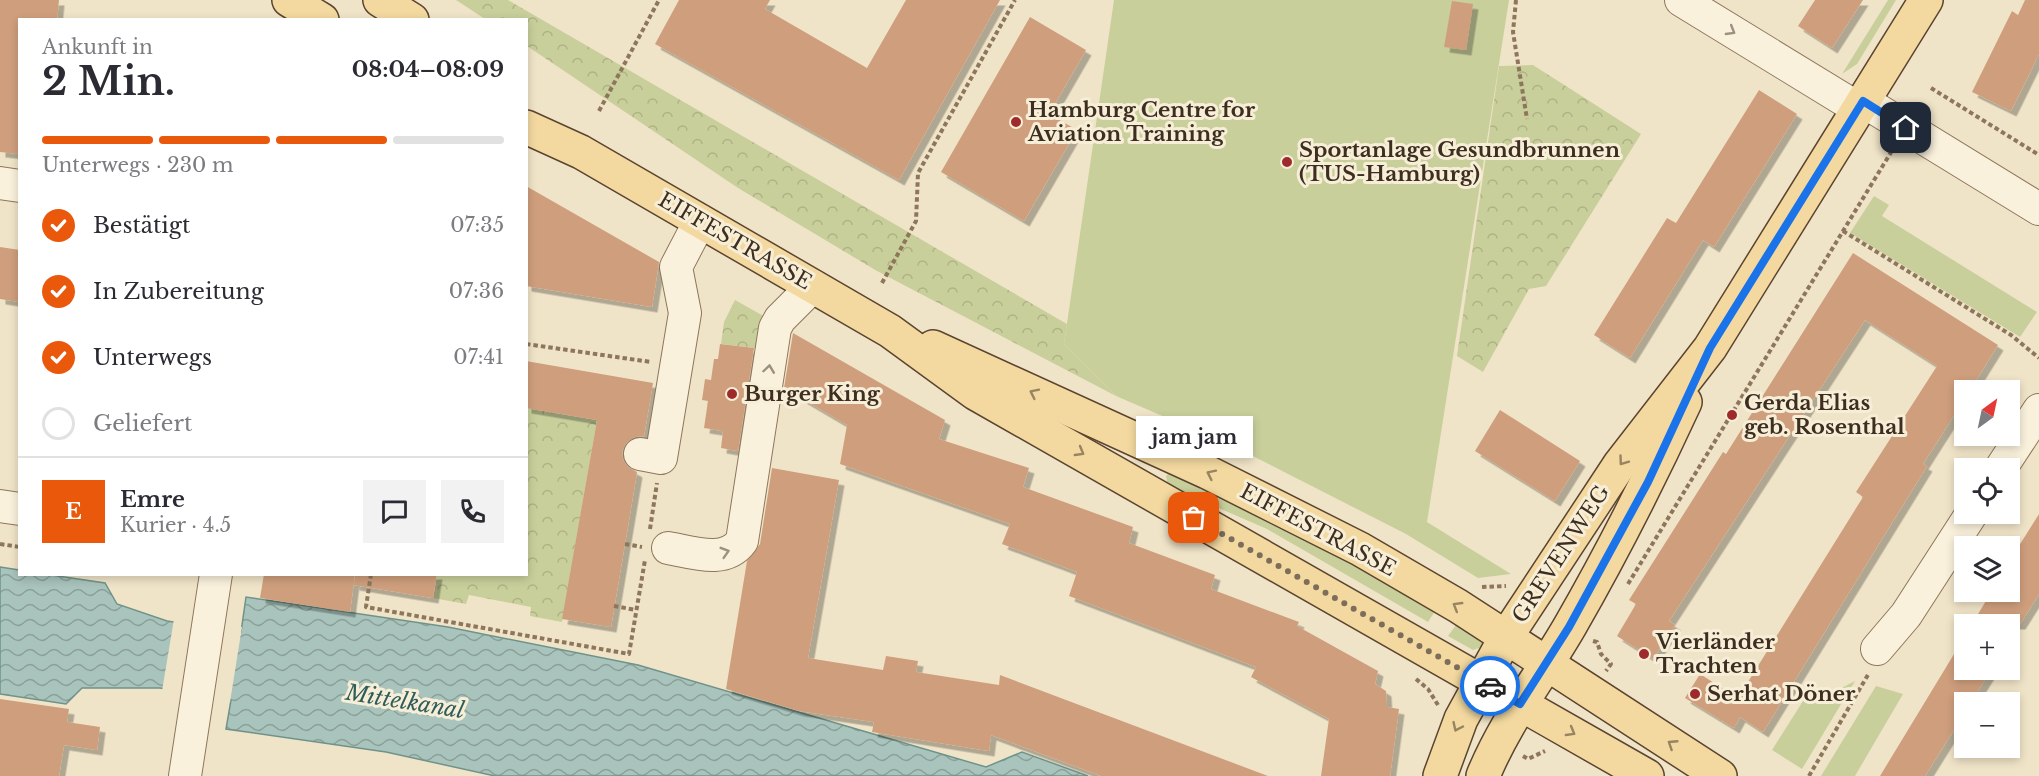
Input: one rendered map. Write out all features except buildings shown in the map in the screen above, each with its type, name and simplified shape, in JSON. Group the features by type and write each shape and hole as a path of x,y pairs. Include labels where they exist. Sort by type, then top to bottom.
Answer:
{"main road":[{"path":"380,0 409,18"},
{"name":"GREVENWEG","path":"1440,776 1452,739 1480,680 1506,637 1620,464 1710,348 1926,0"},
{"name":"EIFFESTRASSE","path":"528,106 581,152"},
{"name":"EIFFESTRASSE","path":"528,128 581,152 813,286 890,331 975,393 1647,776"},
{"name":"EIFFESTRASSE","path":"890,331 958,357 1237,487 1360,549 1506,637 1720,776"},
{"name":"GREVENWEG","path":"1483,776 1520,704 1569,627 1648,482 1710,348"}],"street":[{"path":"1681,0 1861,105 1906,128 2039,209"},
{"path":"0,183 18,186"},
{"path":"651,456 676,366 685,313 676,267 700,221"},
{"path":"652,548 722,555 733,551 742,542 775,328 780,319 813,286"},
{"path":"2008,458 2039,410"},
{"path":"0,506 18,509"},
{"path":"1877,649 1906,615 1965,524"},
{"path":"185,776 216,576"}],"path":[{"path":"599,111 659,0"},
{"path":"882,283 916,221 918,174 1015,0"},
{"path":"1516,0 1513,32 1527,119"},
{"path":"1931,88 2039,155"},
{"path":"1626,587 1906,128"},
{"path":"1843,231 2011,335 2039,358"},
{"path":"528,344 676,366"},
{"path":"371,576 366,607 629,654 636,610 652,548 651,456"},
{"path":"0,544 18,547"},
{"path":"625,544 652,548"},
{"path":"1472,583 1491,587 1504,585 1514,591"},
{"path":"614,606 636,610"},
{"path":"1600,632 1597,642 1601,654 1611,664 1606,672"},
{"path":"1584,638 1597,642"},
{"path":"1809,776 1867,680 1877,649"},
{"path":"1416,671 1413,677 1422,683 1435,698 1438,706 1448,712"},
{"path":"1520,754 1528,759 1549,750"}],"green space":[{"path":"456,0 508,0 1067,324 1064,344 1116,396 877,271 738,188 528,47 528,18 483,18"},
{"name":"Sportanlage Gesundbrunnen (TUS-Hamburg)","path":"1114,0 1509,0 1427,522 1511,574 1478,578 1406,534 1239,449 1116,396 1064,344"},
{"path":"1888,0 1896,0 1857,64 1842,74"},
{"path":"1533,65 1641,134 1546,286 1529,289 1483,372 1457,356 1499,66"},
{"path":"1874,196 1889,205 1882,216 2037,312 2020,337 1850,233"},
{"path":"735,300 767,318 762,349 721,344 724,322"},
{"path":"528,408 597,420 562,622 530,616 531,607 469,595 466,604 433,598 437,576 528,576"},
{"path":"1170,472 1275,520 1437,608 1428,622 1267,529 1168,486 1166,476"},
{"path":"1459,621 1483,638 1482,647 1473,650 1448,636"},
{"path":"1855,681 1802,769 1772,750 1803,701 1823,691 1830,694"},
{"path":"1876,686 1903,694 1855,776 1821,776"}],"water":[{"name":"Mittelkanal","path":"0,567 18,570 18,576 58,576 105,583 117,604 167,621 241,632 246,597 448,627 638,665 986,767 1022,752 1088,776 495,776 386,752 226,729 231,700 160,688 82,688 66,704 0,694"}],"pier":[{"path":"174,619 242,627 230,702 162,691"}],"way so far":[{"path":"1194,518 1490,686"}],"place":[{"name":"Hamburg Centre for Aviation Training","path":"1016,122"},
{"name":"Sportanlage Gesundbrunnen (TUS-Hamburg)","path":"1287,162"},
{"name":"Burger King","path":"732,394"},
{"name":"Gerda Elias geb. Rosenthal","path":"1732,415"},
{"name":"jam jam","path":"1194,518"},
{"name":"Vierländer Trachten","path":"1644,654"},
{"name":"Serhat Döner","path":"1695,694"}],"route":[{"path":"1490,686 1520,704 1569,627 1648,482 1710,348 1863,101 1906,128"}]}
